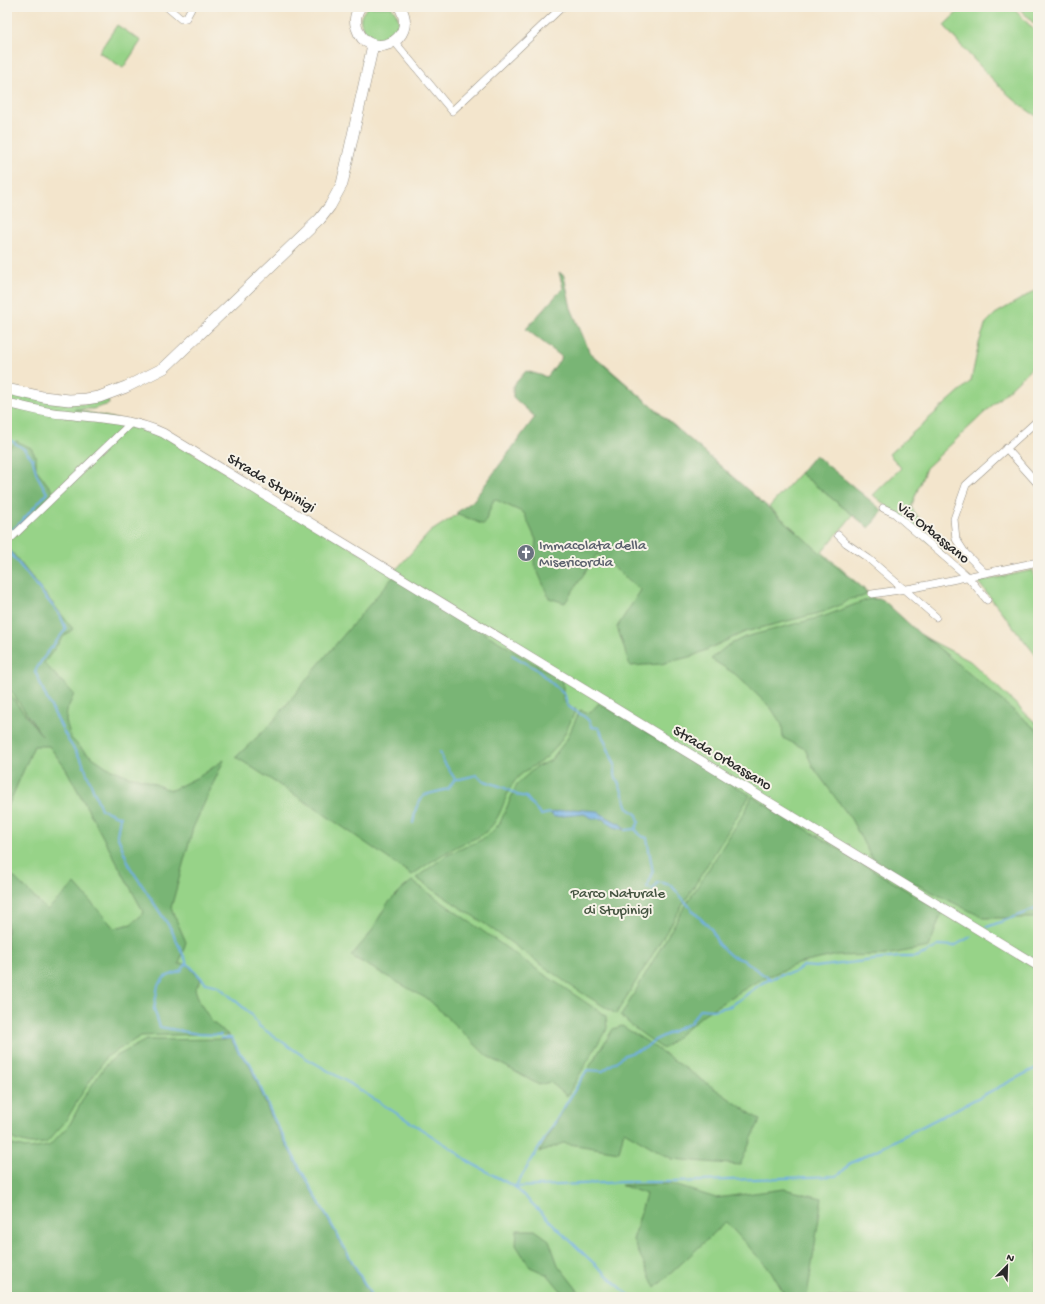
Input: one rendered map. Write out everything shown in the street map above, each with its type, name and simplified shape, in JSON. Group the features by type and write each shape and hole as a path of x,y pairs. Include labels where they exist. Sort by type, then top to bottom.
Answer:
{"main road":[{"path":"360,7 355,20 357,30 364,39 373,45 384,46 394,41 402,33 405,23 403,12 400,7"},
{"path":"7,389 43,398 69,400 86,399 99,397 126,387 164,368 320,219 330,206 342,184 373,45"},
{"name":"Strada Stupinigi","path":"7,403 63,414 93,416 148,426 184,445 394,573"},
{"name":"Strada Orbassano","path":"394,573 1038,966"}],"street":[{"path":"167,7 181,19 186,18 192,7"},
{"path":"394,41 452,111 562,7"},
{"path":"985,573 965,553 956,539 954,519 966,485 1038,420"},
{"path":"7,542 132,422"},
{"path":"1006,448 1038,484"},
{"name":"Via Orbassano","path":"883,508 894,513 968,577"},
{"path":"838,535 936,617"},
{"name":"Via Orbassano","path":"872,594 968,577 1038,562"},
{"path":"968,577 987,600"}],"green space":[{"path":"368,7 391,7 396,12 399,23 398,30 386,41 369,39 364,30 361,19 364,11"},
{"path":"963,7 1012,7 1038,34 1038,117 1022,106 1001,87 944,25"},
{"path":"1018,7 1038,7 1038,28"},
{"path":"117,25 141,41 123,68 99,52"},
{"path":"559,272 564,276 571,308 590,353 867,593 862,597 850,599 843,604 823,612 745,632 693,656 661,664 630,666 617,627 641,590 597,554 565,603 549,598 534,563 536,540 524,513 494,499 484,525 456,513 473,501 535,417 513,397 513,386 526,371 547,377 562,357 526,329 563,288"},
{"path":"1038,289 1038,362 926,468 911,507 943,553 873,495 901,468 889,454 971,381 979,343 986,323 995,314"},
{"name":"Parco Naturale di Stupinigi","path":"598,359 797,532 769,507 800,473 853,515 822,552 905,625 970,661 1038,725 1038,1297 7,1297 7,393 82,404 108,400 109,404 93,409 74,409 150,427 393,573 430,532 473,504 543,414"},
{"path":"16,441 31,448 36,457 36,469 54,493 7,538 7,451"},
{"path":"815,455 883,511 869,528 800,473"},
{"path":"7,546 73,629 64,636 44,663 74,694 67,710 66,721 71,738 85,752 107,767 128,776 146,780 172,790 200,776 224,760 193,828 171,908 186,942 179,964 187,964 201,980 195,989 200,1003 212,1022 230,1036 204,1034 141,1036 106,1057 65,1122 46,1143 30,1144 15,1140 7,1135 7,870 47,910 75,884 114,928 131,924 144,913 66,769 49,746 34,746 7,806 7,691 42,736 7,685"},
{"path":"1033,570 1038,593 1038,658 978,582"},
{"path":"393,577 563,681 563,700 573,709 576,709 564,734 553,751 544,760 524,772 512,785 494,823 489,829 480,836 445,853 412,875 318,810 236,757 271,724 319,664"},
{"path":"869,599 882,599 920,634 928,639 1038,731 1038,918 984,918 912,882 871,857 851,819 813,767 805,749 783,738 782,725 771,708 735,674 711,659 727,646 745,637 825,616"},
{"path":"599,703 750,795 616,1014 571,986 485,924 416,878 447,855 481,840 491,833 500,823 517,784 536,767 550,761 567,739 580,710 590,713"},
{"path":"752,796 942,912 929,947 885,955 833,956 797,964 756,982 704,1014 663,1049 633,1027 621,1016 682,911 746,810"},
{"path":"412,881 542,973 606,1016 607,1028 567,1096 550,1082 539,1085 487,1056 429,1000 351,956 369,935 387,904"},
{"path":"622,1026 760,1120 740,1165 672,1159 624,1131 619,1152 563,1143 539,1153 570,1098 613,1029"},
{"path":"231,1039 238,1052 249,1064 272,1119 371,1297 11,1297 7,1290 7,1141 12,1145 30,1149 49,1146 70,1124 84,1097 105,1066 115,1057 146,1040"},
{"path":"671,1184 716,1198 784,1189 822,1198 807,1297 786,1297 771,1271 726,1222 655,1288 633,1240 646,1194 621,1185"},
{"path":"517,1230 535,1230 549,1240 558,1265 583,1297 566,1297 548,1275 530,1267 516,1245"}],"water":[{"path":"572,809 597,811 620,824 626,830 614,827 603,819 592,818 584,814 554,817 550,813"}],"waterway":[{"path":"7,438 24,449 32,458 37,475 47,493 7,535"},
{"path":"7,549 60,615 66,629 35,671 47,699 68,740 82,761 101,809 120,817 117,835 130,867 171,929 187,963 206,983 218,986 251,1014 259,1026 306,1058 349,1083 454,1150 469,1162 515,1187 586,1256 631,1297"},
{"path":"512,655 536,669 565,695 567,705 570,708 585,717 592,727 599,728 615,765 614,773 628,808 637,815 639,822 635,829 641,836 647,838 653,873 647,887 653,890 658,882 671,885 712,930 718,944 731,956 743,960 771,980"},
{"path":"440,752 444,762 455,779 477,775 482,780 505,788 517,795 526,797 541,815 550,813"},
{"path":"413,823 416,808 424,795 448,789 455,779"},
{"path":"626,830 635,829"},
{"path":"987,927 1038,908"},
{"path":"515,1187 587,1070 603,1071 625,1055 645,1048 653,1041 690,1023 700,1009 713,1010 731,1006 762,983 782,974 793,973 803,966 815,967 899,957 915,957 940,945 954,946 972,936"},
{"path":"187,963 181,971 165,977 158,985 154,1009 160,1027 198,1034 221,1035"},
{"path":"221,1038 232,1038 239,1052 250,1063 273,1117 372,1297"},
{"path":"515,1187 625,1182 674,1182 836,1176 849,1164 1038,1067"}],"place":[{"name":"Immacolata della Misericordia","path":"526,553"}]}
